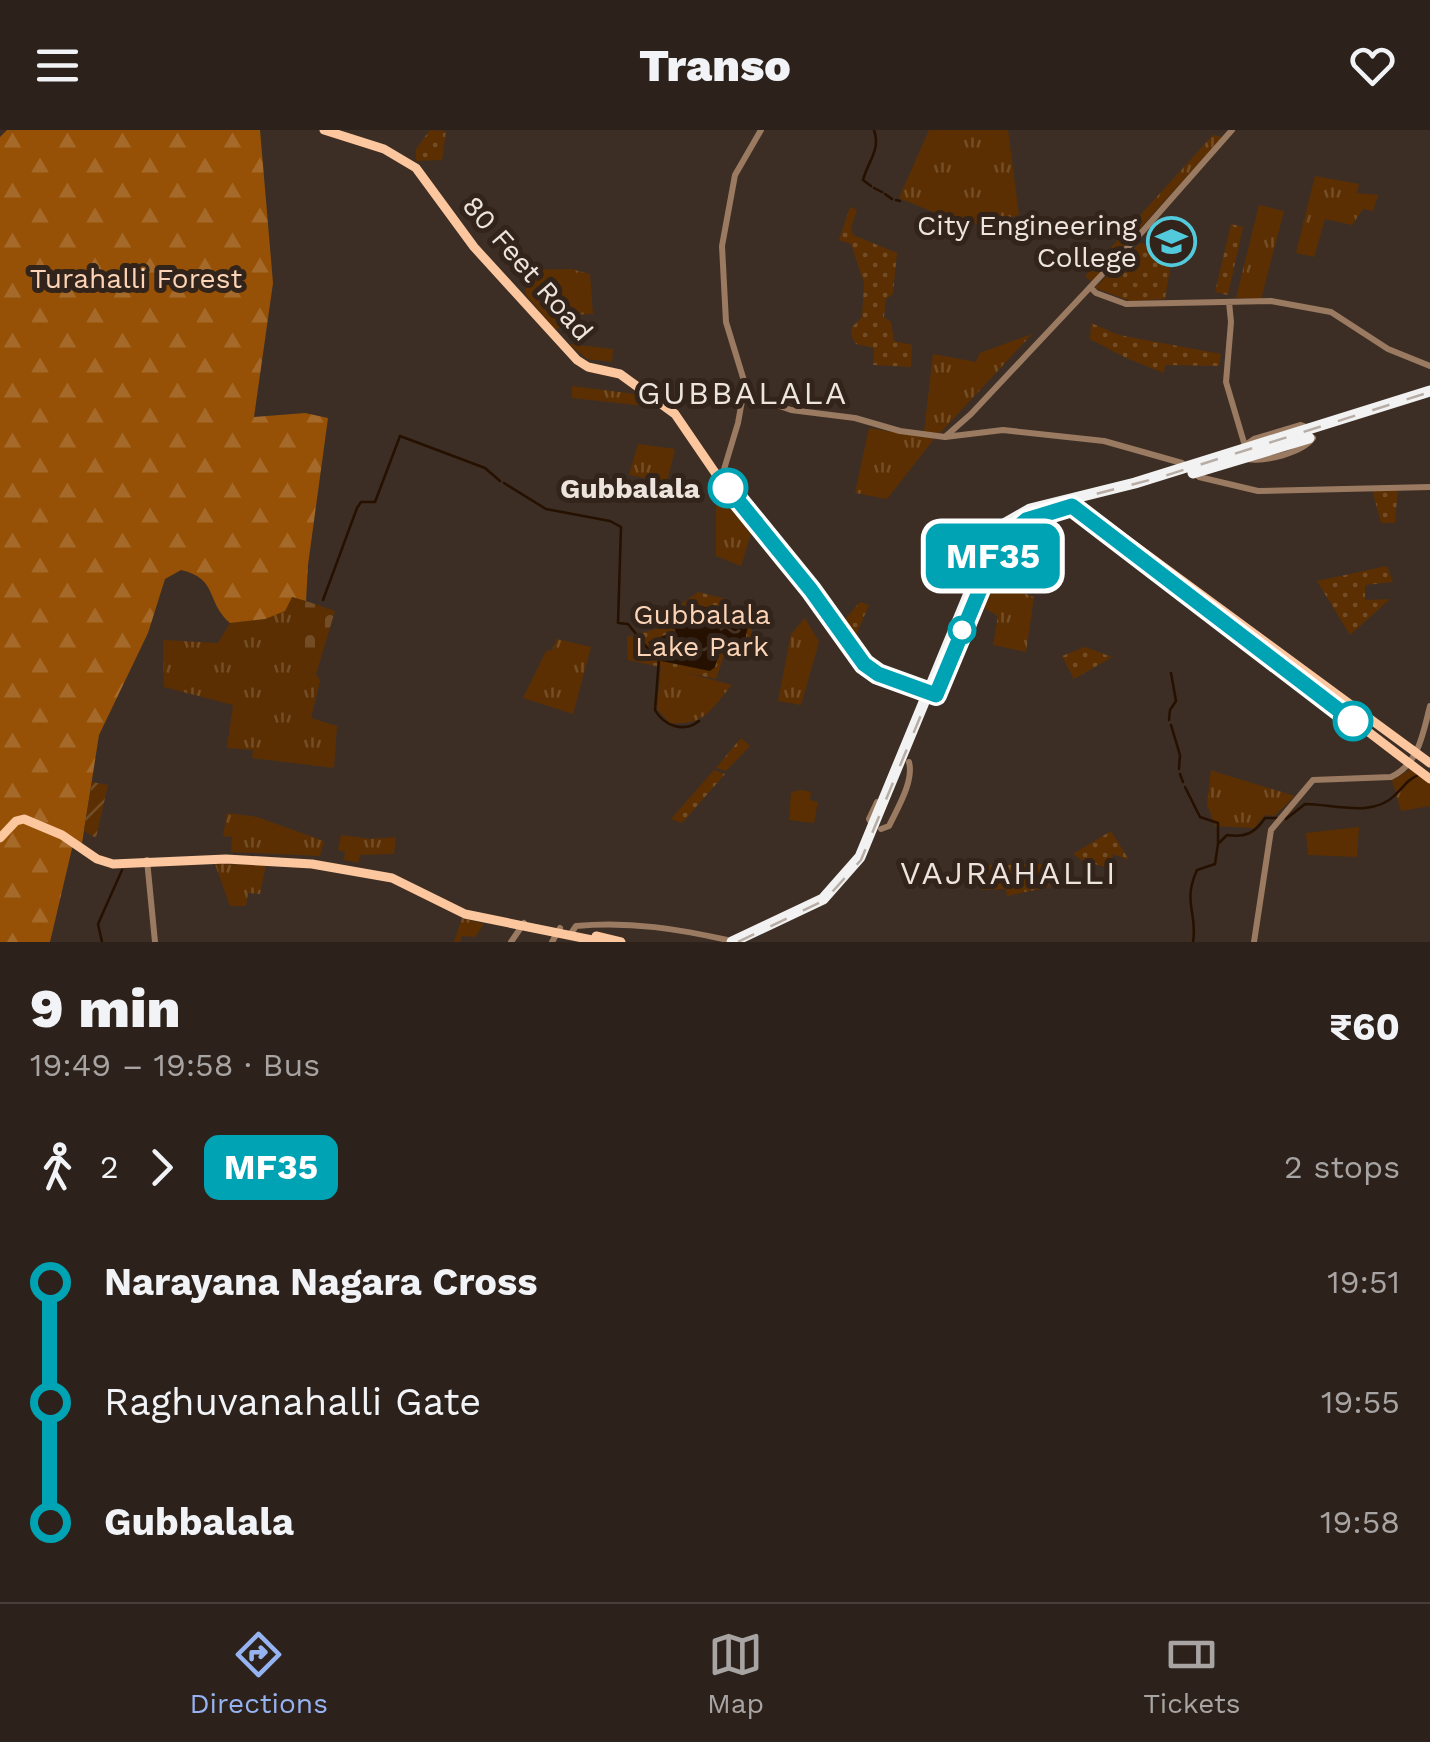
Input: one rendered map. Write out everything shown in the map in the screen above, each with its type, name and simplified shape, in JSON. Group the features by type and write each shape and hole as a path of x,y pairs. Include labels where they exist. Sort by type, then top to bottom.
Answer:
{"highway":[{"path":"749,942 809,915 839,894 862,869 986,552 999,529 1030,509 1074,502 1190,470 1387,409 1430,391"},
{"path":"1387,409 1430,399"},
{"path":"732,942 825,897 856,863 877,829"}],"main road":[{"name":"80 Feet Road","path":"324,130 384,149 412,165 474,247 579,362 620,374 676,414 716,474 816,596"},
{"name":"80 Feet Road","path":"332,130 384,146 413,164 476,246 566,347 586,364 621,372 677,413 864,664 878,674 933,693"},
{"path":"1074,502 1430,763"},
{"path":"1074,502 1425,775"},
{"path":"0,838 16,821 24,819 62,835 112,864 226,859 312,864 361,872 396,879 465,914 556,934 573,931 621,942"},
{"path":"573,931 602,942"}],"street":[{"path":"723,475 745,394 744,372 726,322 722,246 735,176 761,130"},
{"path":"945,437 1090,287 1232,130"},
{"path":"1090,287 1096,294 1126,304 1271,301 1330,312 1388,349 1430,366"},
{"path":"1229,302 1232,322 1226,382 1240,452"},
{"path":"745,394 791,410 855,418 900,431 945,437 1003,430 1104,440 1232,486 1270,492 1430,487"},
{"path":"1254,942 1267,848 1277,820 1313,780 1391,777 1410,764 1427,728 1430,706"},
{"path":"147,861 155,942"},
{"path":"573,931 620,923 670,927 732,942"},
{"path":"511,942 523,925"}],"green space":[{"name":"Turahalli Forest","path":"7,130 260,130 273,283 254,417 305,413 328,418 306,601 292,597 285,611 265,619 230,623 201,579 181,570 165,579 148,633 99,735 82,843 74,840 50,942 0,942 0,137"},
{"path":"430,130 446,131 442,160 416,161 416,149"},
{"path":"929,130 1008,130 1019,215 996,222 995,229 899,198"},
{"path":"1213,135 1222,137 1092,282 1085,276"},
{"path":"1315,176 1359,184 1357,193 1378,195 1373,211 1363,209 1352,225 1325,219 1314,257 1296,253"},
{"path":"1259,205 1284,211 1261,299 1236,298"},
{"path":"850,207 857,210 851,227 853,235 897,253 893,294 886,299 884,317 891,322 894,341 912,345 911,367 873,365 874,348 856,344 851,335 852,327 862,317 864,283 851,244 839,240"},
{"path":"1231,224 1243,227 1228,295 1215,292"},
{"path":"1140,243 1155,246 1154,252 1172,256 1165,299 1130,301 1095,288"},
{"path":"571,269 590,274 593,314 568,315 567,327 555,329 526,295 525,270"},
{"path":"1091,323 1119,335 1221,354 1219,366 1165,365 1164,373 1090,339"},
{"path":"1032,334 940,433 924,432 933,354 976,362 980,353"},
{"path":"569,344 613,349 612,362 587,359"},
{"path":"572,386 643,395 662,408 572,398"},
{"path":"869,428 934,439 887,499 855,493"},
{"path":"638,444 675,449 667,482 629,475"},
{"path":"720,485 754,524 741,566 716,556"},
{"path":"1398,488 1395,523 1381,523 1372,489"},
{"path":"1034,518 1010,579 1010,588 1034,597 1026,652 993,645 998,616 977,604 1000,547"},
{"path":"1387,566 1393,582 1365,585 1365,600 1390,599 1350,635 1317,581"},
{"name":"Gubbalala Lake Park","path":"698,592 730,600 727,611 755,615 747,657 725,652 716,679 628,660 627,637 666,626 676,608"},
{"path":"292,597 306,601 295,637 303,671 316,674 320,681 311,718 337,726 334,768 252,758 253,750 227,748 233,705 164,687 163,640 218,643 230,623 265,619"},
{"path":"306,601 335,611 316,674 303,671 291,637 295,636"},
{"path":"860,602 869,605 853,642 841,624"},
{"path":"805,618 819,642 801,705 778,701 791,634"},
{"path":"557,639 591,647 573,714 523,698 546,651 552,650"},
{"path":"1085,647 1112,657 1074,679 1062,656"},
{"path":"661,666 732,685 699,719 670,723 657,709"},
{"path":"741,738 750,746 726,771 716,768"},
{"path":"1413,768 1430,781 1430,806 1401,811 1392,780"},
{"path":"714,770 725,774 682,823 671,819"},
{"path":"1211,770 1295,796 1274,816 1265,815 1254,828 1215,826 1207,804"},
{"path":"92,782 108,785 96,838 84,831"},
{"path":"791,792 811,792 810,800 818,802 814,823 789,820"},
{"path":"227,813 257,817 324,841 320,856 231,852 232,837 223,836"},
{"path":"1359,827 1357,857 1308,855 1306,833"},
{"path":"1111,831 1129,860 1113,854 1109,868 1073,854"},
{"path":"341,835 396,837 394,854 360,855 358,863 344,860 345,852 338,850"},
{"path":"215,864 266,865 260,894 248,893 246,906 230,906"},
{"path":"1049,864 1050,887 1007,896 1006,889 981,890 981,865"},
{"path":"462,918 484,924 475,937 462,936 460,942 454,942"}],"water":[{"path":"694,605 749,621 744,646 721,646 710,671 661,661 648,642 673,632"}],"waterway":[{"path":"871,186 863,180 875,150 874,130"},
{"path":"874,188 882,192"},
{"path":"885,194 892,199"},
{"path":"896,200 900,201"},
{"path":"323,600 357,508 361,502 375,502 400,436 485,468 500,481"},
{"path":"504,483 546,509 610,521 621,527 618,623 628,624 649,650"},
{"path":"659,659 655,710 675,726 687,727 699,721"},
{"path":"1169,720 1176,701 1171,673"},
{"path":"1171,725 1180,755 1179,769"},
{"path":"1180,774 1183,782"},
{"path":"1286,819 1305,804 1376,806 1420,774"},
{"path":"1185,787 1200,817 1218,823 1218,844"},
{"path":"1193,942 1190,900 1197,870 1215,864 1218,844 1227,835 1244,835 1265,818 1278,818"},
{"path":"102,942 98,924 122,870"}],"railway":[{"path":"738,942 825,900 861,860 988,553 1003,529 1035,510 1161,477 1430,392"}],"bus line":[{"name":"MF35","path":"728,488 811,590 858,658 883,676 936,695 999,544 1013,528 1034,515 1072,506 1353,721"}],"place":[{"name":"City Engineering College","path":"1172,241"},
{"name":"Gubbalala","path":"728,488"}],"district":[{"name":"GUBBALALA","path":"743,393"},
{"name":"VAJRAHALLI","path":"1009,873"}]}
